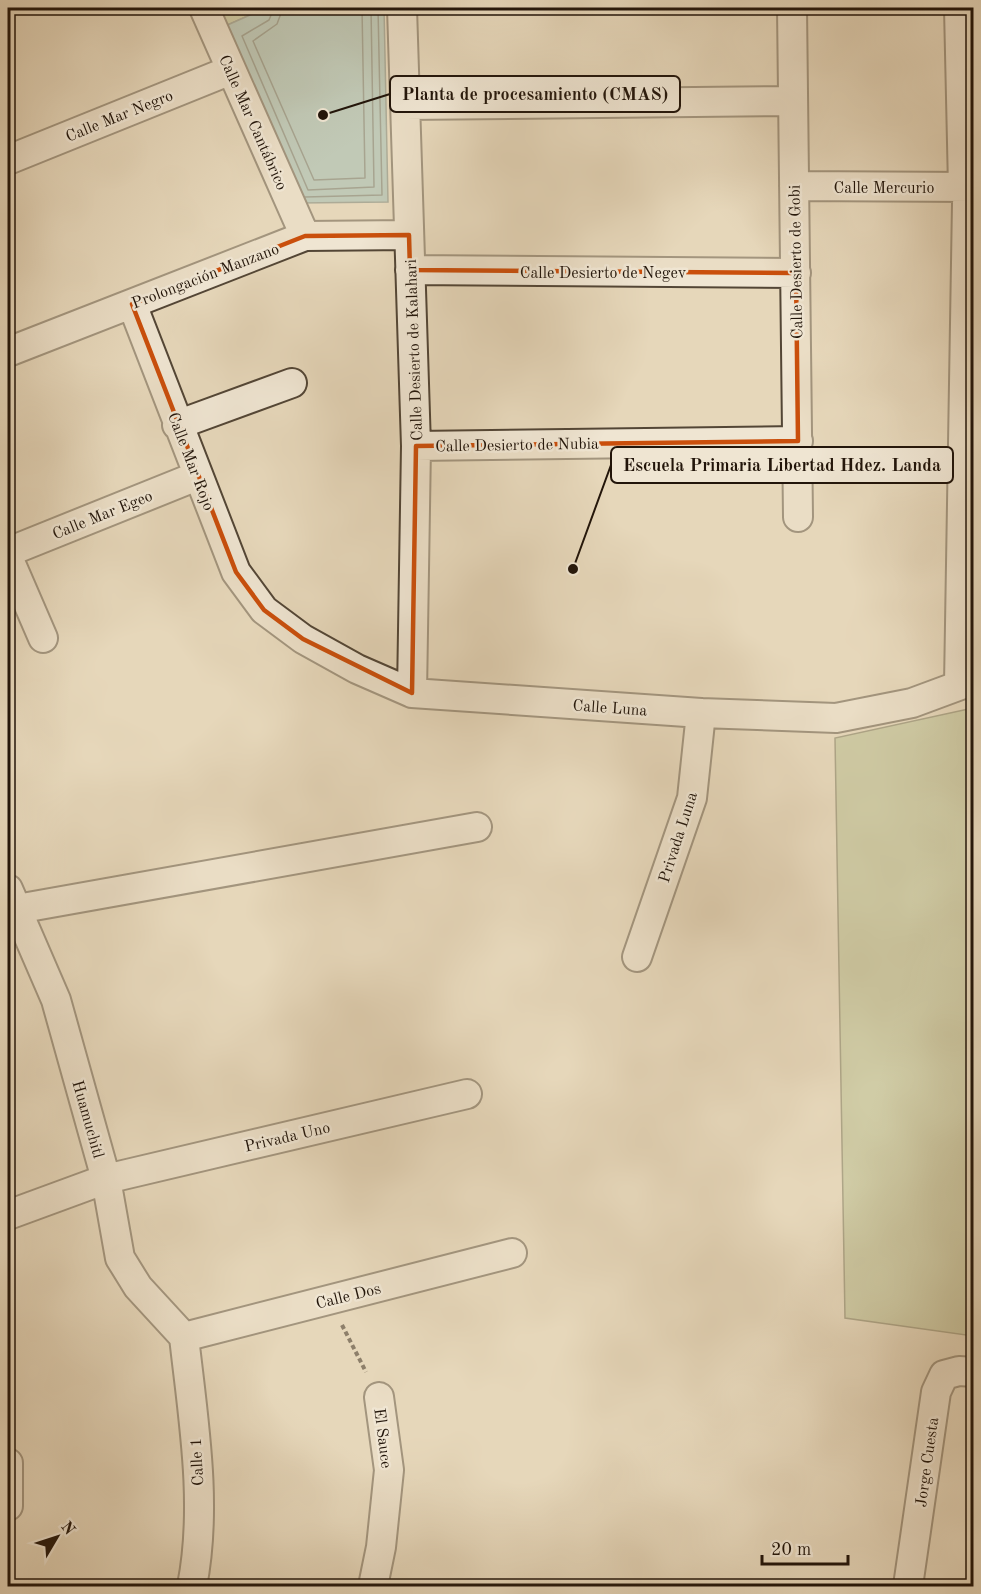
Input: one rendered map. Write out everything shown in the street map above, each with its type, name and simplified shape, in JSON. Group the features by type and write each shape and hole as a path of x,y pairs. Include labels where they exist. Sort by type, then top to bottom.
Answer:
{"street":[{"name":"Calle Mar Cantábrico","path":"204,8 305,236"},
{"name":"Calle Desierto de Kalahari","path":"402,8 416,446 412,693"},
{"name":"Calle Desierto de Gobi","path":"792,8 798,517"},
{"path":"959,8 968,192 966,682"},
{"name":"Calle Mar Negro","path":"8,160 231,70"},
{"path":"405,105 793,101"},
{"name":"Calle Mercurio","path":"794,186 968,192"},
{"name":"Prolongación Manzano","path":"8,352 305,236 410,235"},
{"name":"Calle Desierto de Negev","path":"410,270 795,273"},
{"name":"Calle Mar Rojo","path":"132,304 236,572 264,610"},
{"path":"177,424 292,383"},
{"name":"Calle Desierto de Nubia","path":"416,446 798,441"},
{"name":"Calle Mar Egeo","path":"8,552 198,476"},
{"path":"8,556 43,638"},
{"name":"Calle Luna","path":"264,610 303,639 357,669 412,693 701,713 836,718 912,703 966,682"},
{"name":"Privada Luna","path":"637,957 692,798 701,713"},
{"path":"12,899 477,827"},
{"name":"Huamuchitl","path":"12,899 56,1000 106,1179 120,1258 138,1287 184,1337"},
{"name":"Privada Uno","path":"8,1215 106,1179 467,1094"},
{"name":"Calle Dos","path":"184,1337 512,1253"},
{"name":"Calle 1","path":"184,1337 196,1440 199,1511 192,1587"},
{"name":"Jorge Cuesta","path":"908,1587 936,1392 944,1375 959,1371 974,1372"},
{"name":"El Sauce","path":"373,1587 381,1546 389,1470 379,1396"},
{"path":"8,1463 8,1506"}],"path":[{"name":"El Sauce","path":"329,1300 379,1396"}],"highlighted area":[{"path":"409,235 410,270 796,273 798,441 416,446 412,693 303,639 264,610 236,572 132,304 305,236"}],"green space":[{"path":"216,8 266,8 223,27"},
{"path":"974,708 973,1336 845,1318 835,738"}],"water":[{"path":"266,8 384,8 388,202 298,203 223,27"}],"place":[{"name":"Planta de procesamiento (CMAS)","path":"323,115"},
{"name":"Escuela Primaria Libertad Hdez. Landa","path":"573,569"}]}
